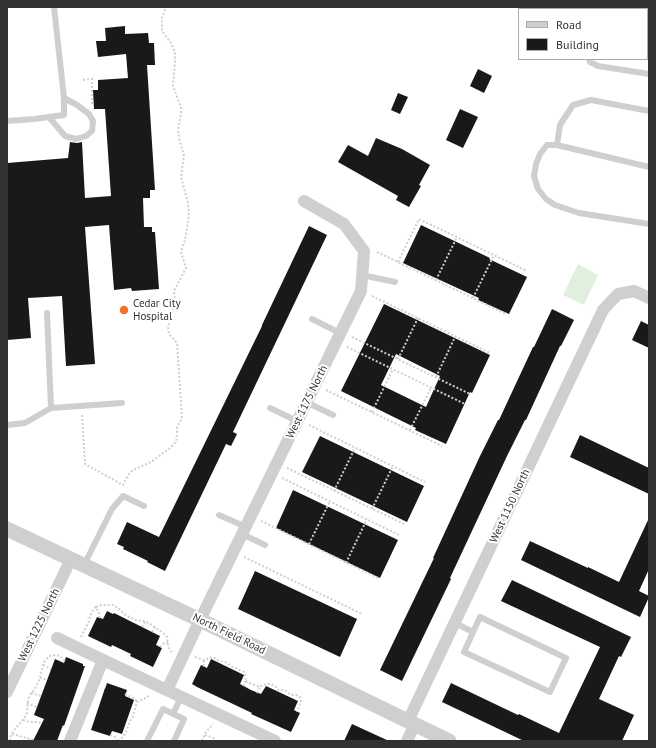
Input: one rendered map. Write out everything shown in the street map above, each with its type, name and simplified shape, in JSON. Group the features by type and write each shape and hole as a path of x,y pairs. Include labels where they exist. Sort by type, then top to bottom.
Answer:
{"street":[{"name":"West 1175 North","path":"167,690 244,531 303,423 306,402 346,335 361,291 364,251 344,224 304,201"},
{"name":"West 1150 North","path":"407,741 411,723 455,623 603,310 618,294 634,290 649,298"},
{"name":"North Field Road","path":"7,529 200,620 449,741"},
{"name":"West 1225 North","path":"7,692 77,562"},
{"path":"57,638 167,690 256,737 275,741"},
{"path":"70,741 103,660"}],"lane":[{"path":"7,121 64,115 64,98 54,7"},
{"path":"589,60 590,62 598,66 649,74"},
{"path":"49,117 65,136 76,139 86,136 92,131 93,121 90,114 64,98"},
{"path":"557,145 560,125 573,105 591,100 649,111"},
{"path":"649,167 557,145 547,145 540,154 536,164 534,176 538,189 546,199 555,205 579,213 649,224"},
{"path":"362,275 395,282"},
{"path":"47,313 51,408"},
{"path":"312,319 346,335"},
{"path":"306,402 333,415"},
{"path":"7,425 24,423 51,408 122,403"},
{"path":"270,408 303,423"},
{"path":"77,562 112,509 123,496 144,506"},
{"path":"219,515 265,545"},
{"path":"480,617 566,658 550,692 464,652 473,632 480,617"},
{"path":"455,623 473,632"},
{"path":"173,714 181,697"},
{"path":"147,741 163,709 184,719 174,741"}],"path":[{"path":"81,406 85,464 123,484 133,470 151,462 176,442 177,427 182,418 177,343 169,334 168,328 175,301 174,291 186,268 181,252 185,240 189,216 181,177 184,156 178,138 181,107 173,86 175,52 171,43 162,31 162,18 166,7"},
{"path":"83,80 92,79 92,104"},
{"path":"398,262 419,219 527,271"},
{"path":"436,280 457,238"},
{"path":"377,252 506,314"},
{"path":"474,298 494,255"},
{"path":"371,295 490,353"},
{"path":"398,359 418,318"},
{"path":"346,335 470,394"},
{"path":"436,377 455,337"},
{"path":"346,346 464,404"},
{"path":"372,412 393,369"},
{"path":"410,430 431,388"},
{"path":"325,390 442,446"},
{"path":"303,423 425,482"},
{"path":"334,491 355,448"},
{"path":"372,509 393,466"},
{"path":"287,468 404,524"},
{"path":"282,478 399,535"},
{"path":"309,544 330,501"},
{"path":"346,563 367,519"},
{"path":"261,521 378,578"},
{"path":"244,557 362,614"},
{"path":"75,646 86,628 94,608 101,605 113,606 135,620 149,623 167,637 170,650 175,654"},
{"path":"96,607 100,614 99,618"},
{"path":"126,620 128,616"},
{"path":"142,627 145,622"},
{"path":"152,632 155,627"},
{"path":"160,647 168,642"},
{"path":"10,741 14,730 27,713 27,704 30,694 34,690 40,677 44,662 48,656 60,656 65,660"},
{"path":"194,656 204,660 212,657 219,662 225,662 236,670 244,672 246,677 243,686"},
{"path":"203,666 204,660"},
{"path":"43,665 51,669"},
{"path":"40,677 47,680"},
{"path":"245,681 260,688"},
{"path":"257,693 260,688 266,684 271,684 278,690 285,690 290,696 296,695 300,697 301,701 297,712"},
{"path":"110,735 117,741 124,736 126,727 133,716 137,702 147,698 150,691"},
{"path":"31,693 41,696"},
{"path":"125,694 135,699 137,702"},
{"path":"27,704 37,707"},
{"path":"23,720 41,723"},
{"path":"202,741 202,738 213,725 214,721"},
{"path":"12,734 34,740"},
{"path":"205,735 216,740"}],"green space":[{"path":"578,264 598,275 584,305 563,295"}],"building":[{"path":"125,26 125,34 148,33 149,43 154,43 155,65 147,65 155,190 150,190 150,198 143,198 144,227 152,227 152,232 155,232 159,289 132,291 131,288 114,290 109,225 85,227 95,364 66,366 62,296 28,298 31,338 7,340 7,163 68,158 70,142 82,142 85,198 111,196 105,109 94,109 93,90 98,90 98,80 128,78 126,54 98,57 96,41 106,41 105,28"},
{"path":"478,69 492,76 484,93 470,86"},
{"path":"398,93 408,97 400,114 391,110"},
{"path":"460,109 478,117 463,148 446,140"},
{"path":"376,138 402,149 430,165 419,185 421,186 409,207 396,200 398,196 338,162 348,145 368,156"},
{"path":"421,225 527,277 509,314 478,300 479,298 403,263"},
{"path":"309,226 327,235 233,432 237,434 231,446 226,444 165,571 123,549 124,547 117,544 127,522 159,537"},
{"path":"384,304 490,355 472,393 470,392 446,444 415,430 416,428 341,391","holes":["396,354 440,376 426,407 381,385"]},
{"path":"552,309 574,320 507,456 450,578 451,579 402,681 380,670 434,558 480,456 499,420"},
{"path":"641,321 649,325 649,348 632,340"},
{"path":"580,435 649,468 649,494 570,457"},
{"path":"320,436 424,486 407,522 302,472"},
{"path":"293,490 398,540 380,578 276,528"},
{"path":"649,518 649,569 639,591 649,597 640,617 521,560 530,541 619,582"},
{"path":"255,571 357,619 340,657 238,609"},
{"path":"512,580 631,637 621,657 619,656 599,699 634,715 622,741 524,741 442,702 451,683 559,733 600,647 501,601"},
{"path":"107,611 160,636 156,645 162,648 153,667 130,656 131,654 112,645 111,647 88,636 97,617 103,619"},
{"path":"66,657 85,666 64,726 63,725 57,741 33,741 44,719 34,715 55,659 64,663"},
{"path":"211,659 244,675 240,684 251,690 261,694 266,686 298,701 294,710 300,713 291,732 251,714 252,713 192,684 201,665 207,668"},
{"path":"107,683 127,690 125,696 134,700 122,734 112,731 110,736 91,730"},
{"path":"352,724 389,741 344,741"}],"place":[{"name":"Cedar City Hospital","path":"124,310"}]}
